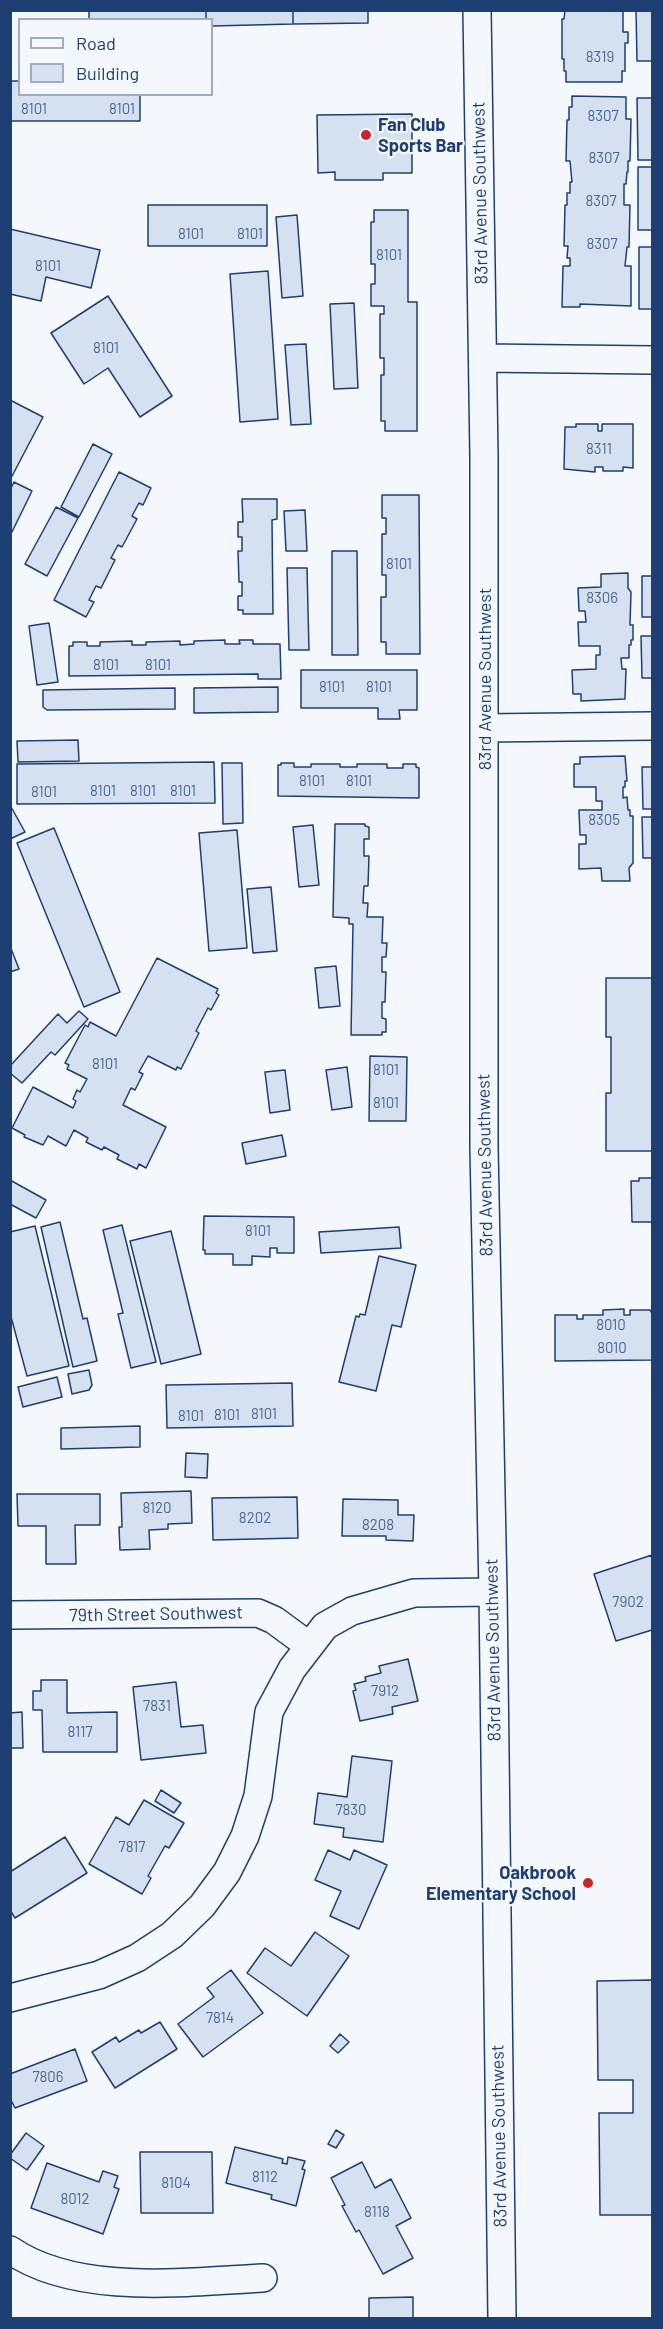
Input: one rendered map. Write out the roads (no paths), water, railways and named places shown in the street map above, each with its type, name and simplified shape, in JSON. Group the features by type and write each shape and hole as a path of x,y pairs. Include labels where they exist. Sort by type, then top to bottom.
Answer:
{"street":[{"name":"83rd Avenue Southwest","path":"477,10 483,358 484,1147 493,1592 502,2319"},
{"path":"483,358 652,360"},
{"path":"485,728 652,726"},
{"path":"10,1998 99,1975 137,1958 172,1935 202,1906 227,1872 245,1836 258,1796 269,1712 292,1669 308,1645 325,1626 352,1611 414,1593 493,1592"},
{"name":"79th Street Southwest","path":"10,1615 258,1613 274,1620 308,1645"},
{"path":"10,2250 51,2270 78,2278 182,2282 263,2278"}],"place":[{"name":"Fan Club Sports Bar","path":"366,135"},
{"name":"Oakbrook Elementary School","path":"588,1883"}]}
